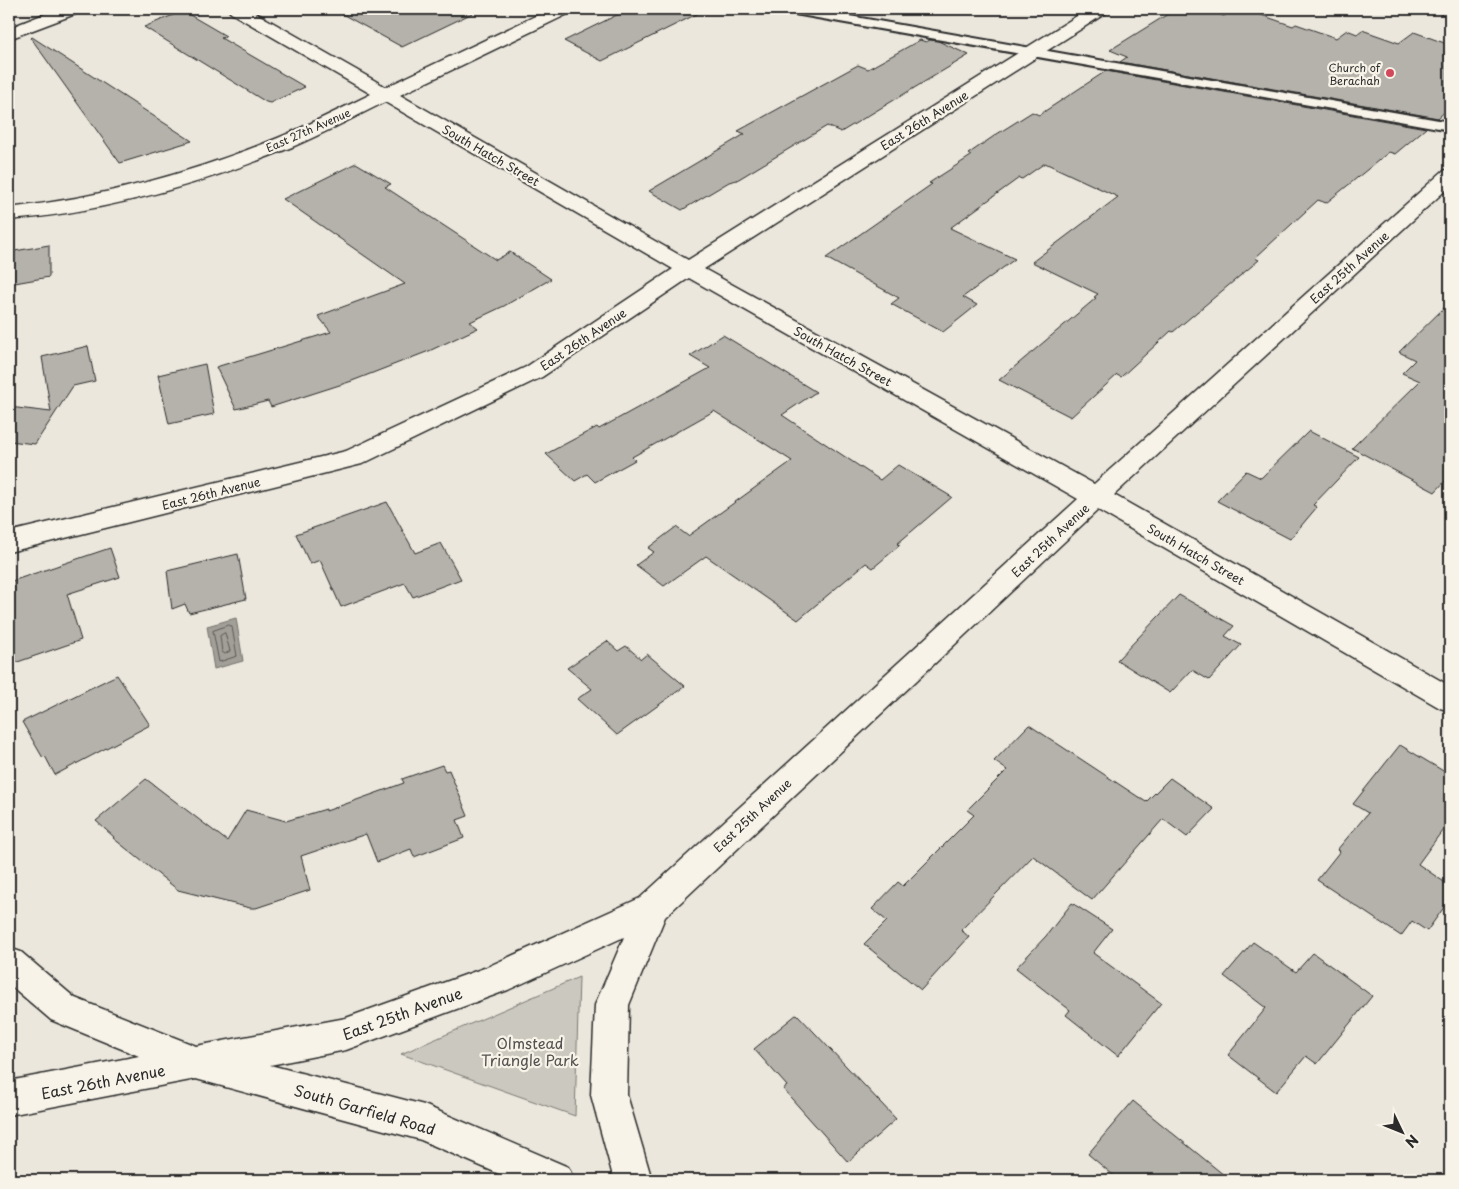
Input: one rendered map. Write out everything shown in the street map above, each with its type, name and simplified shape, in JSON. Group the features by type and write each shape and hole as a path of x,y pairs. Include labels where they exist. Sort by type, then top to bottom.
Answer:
{"street":[{"path":"9,34 72,9"},
{"name":"South Hatch Street","path":"238,9 688,269 1096,497 1450,700"},
{"name":"East 27th Avenue","path":"9,214 37,211 139,192 206,172 286,142 564,9"},
{"name":"East 26th Avenue","path":"9,542 353,458 534,372 688,269 1100,9"},
{"name":"East 25th Avenue","path":"197,1063 346,1034 496,979 652,908 1096,497 1450,175"},
{"name":"East 25th Avenue","path":"633,1180 609,1095 612,1005 652,908"},
{"name":"South Garfield Road","path":"9,963 63,1009 197,1063 424,1123 555,1180"},
{"name":"East 26th Avenue","path":"9,1098 197,1063"}],"lane":[{"path":"789,9 1450,126"}],"green space":[{"name":"Olmstead Triangle Park","path":"579,977 575,1116 401,1054"}],"water":[{"path":"236,618 243,661 214,669 207,626"}],"building":[{"path":"333,9 481,9 402,47"},
{"path":"629,9 707,9 602,61 564,41"},
{"path":"1176,9 1205,9 1224,16 1234,9 1244,9 1336,38 1347,30 1357,34 1362,30 1399,43 1414,32 1450,45 1450,107 1438,118 1120,62 1127,57 1110,50"},
{"path":"183,11 226,36 221,38 305,87 270,103 266,102 144,27"},
{"path":"32,37 192,141 120,163"},
{"path":"920,40 926,42 930,40 938,41 969,55 841,132 827,126 737,180 729,182 682,210 649,191 745,134 738,131 858,65 868,69"},
{"path":"1106,71 1426,128 1395,154 1389,152 1326,203 1318,200 1255,258 1259,260 1173,332 1171,331 1121,377 1117,375 1071,417 999,380 1096,298 1094,297 1098,294 1032,262 1118,197 1045,163 1022,179 1019,178 950,228 1015,259 963,297 977,305 943,332 891,304 899,298 826,258 932,184 929,183 971,156 968,154 997,134 1032,112 1039,115"},
{"path":"356,163 391,184 385,187 496,260 510,252 551,279 504,306 470,322 478,328 429,351 352,381 271,407 268,401 236,409 216,367 331,332 318,316 405,284 283,199"},
{"path":"49,245 49,277 9,284 9,252"},
{"path":"1450,302 1450,476 1435,492 1352,448 1420,381 1402,373 1415,360 1399,352"},
{"path":"723,335 816,392 782,415 880,480 898,465 952,497 897,544 900,545 873,568 866,563 798,620 706,556 664,586 636,565 654,552 648,548 676,527 688,536 792,461 714,411 632,457 635,460 595,482 587,474 575,481 546,454 597,427 599,429 710,368 690,356"},
{"path":"88,346 95,381 73,386 35,444 9,441 9,407 51,412 42,357"},
{"path":"205,364 214,414 169,424 158,375"},
{"path":"1309,431 1359,457 1313,505 1317,507 1290,539 1217,501 1246,471 1261,478"},
{"path":"387,502 415,553 441,543 461,579 413,597 405,583 341,607 320,560 310,564 296,534"},
{"path":"110,548 120,577 67,594 81,640 9,665 9,582"},
{"path":"238,554 246,599 189,613 185,604 172,609 167,571"},
{"path":"1179,595 1234,626 1225,636 1241,645 1209,680 1192,670 1170,693 1117,660"},
{"path":"607,641 618,651 626,646 641,659 647,654 685,686 617,735 577,699 592,689 567,668"},
{"path":"117,675 150,725 55,775 45,756 43,758 22,722"},
{"path":"1029,725 1146,802 1170,778 1214,809 1187,837 1163,819 1092,900 1033,856 961,930 969,937 921,990 864,944 887,921 872,909 898,882 903,886 974,815 967,810 1007,770 994,761"},
{"path":"1400,745 1450,775 1450,820 1418,864 1450,886 1450,899 1427,931 1412,921 1401,936 1317,880 1340,851 1337,850 1368,813 1353,804"},
{"path":"442,765 445,771 449,770 468,816 457,820 464,838 414,857 411,849 377,862 366,834 301,856 310,890 256,908 178,890 113,838 96,821 146,779 227,841 246,810 286,821 326,809 326,811 404,783 402,779"},
{"path":"1072,903 1112,929 1093,953 1161,1003 1118,1056 1066,1015 1070,1010 1016,968 1046,936"},
{"path":"1253,942 1296,972 1313,953 1372,996 1317,1064 1306,1056 1276,1092 1228,1055 1266,1008 1224,976"},
{"path":"797,1014 896,1119 848,1162 783,1089 787,1086 754,1049"},
{"path":"1133,1101 1230,1180 1119,1180 1088,1154"}],"place":[{"name":"Church of Berachah","path":"1390,73"}]}
